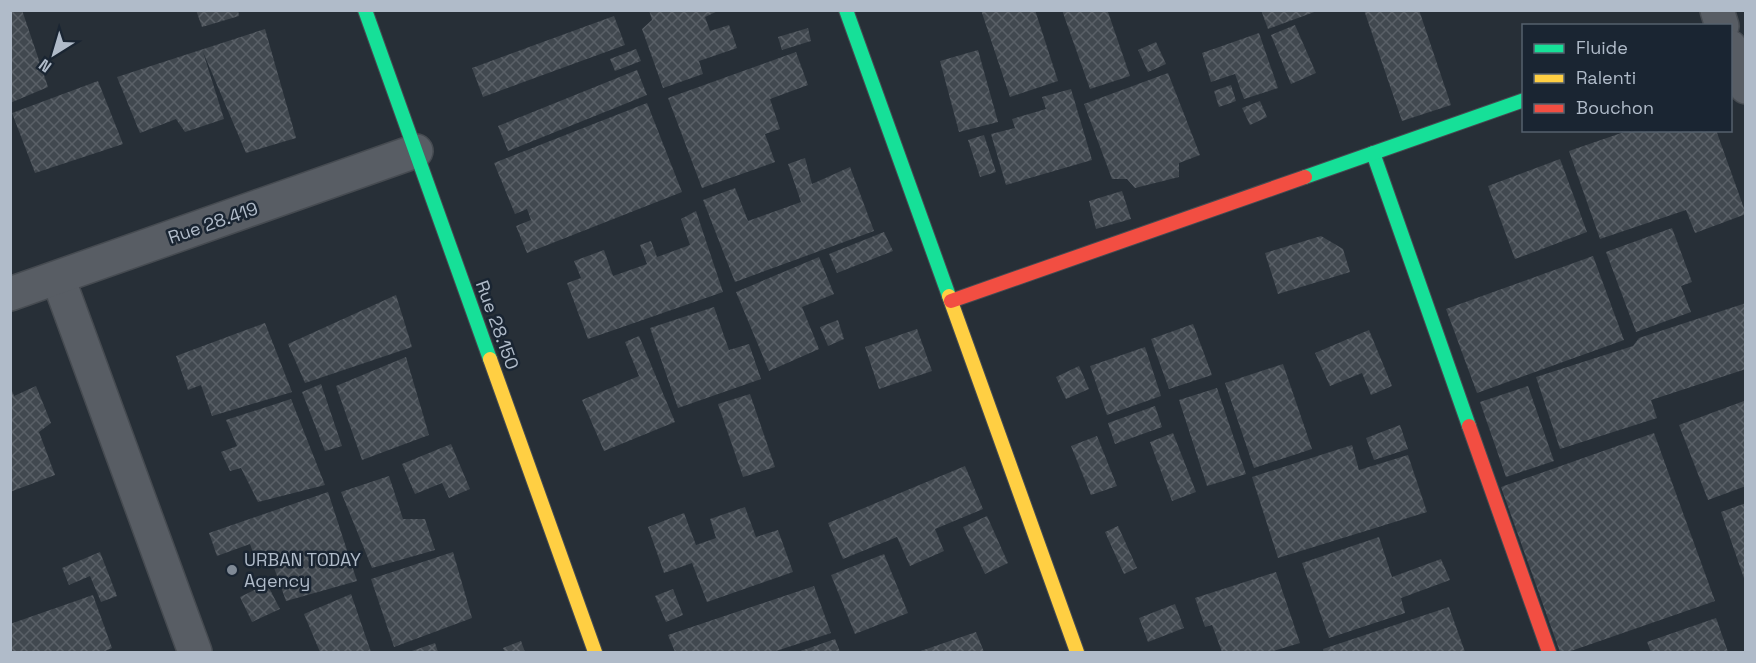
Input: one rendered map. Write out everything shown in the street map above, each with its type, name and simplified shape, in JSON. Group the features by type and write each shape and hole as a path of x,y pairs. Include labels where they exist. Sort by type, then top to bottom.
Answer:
{"street":[{"name":"Rue 28.150","path":"365,10 595,652"},
{"path":"846,10 1077,652"},
{"path":"1732,50 1746,87"},
{"path":"951,301 1522,101"},
{"name":"Rue 28.419","path":"10,294 416,152"},
{"path":"1372,153 1549,652"},
{"path":"58,278 195,652"}],"building":[{"path":"10,10 22,10 48,87 10,103"},
{"path":"196,10 238,10 239,16 202,27"},
{"path":"649,10 720,10 705,17 710,31 729,25 737,48 699,61 703,74 663,88 642,29 652,20"},
{"path":"981,10 1035,10 1058,81 1010,97"},
{"path":"1062,10 1112,10 1108,12 1130,76 1090,89"},
{"path":"1261,10 1317,10 1317,11 1268,29"},
{"path":"1364,10 1419,10 1451,105 1402,121"},
{"path":"614,16 625,45 483,97 472,68"},
{"path":"1295,25 1316,73 1291,84 1271,35"},
{"path":"808,28 811,41 782,50 778,37"},
{"path":"265,29 296,138 246,153 203,52 224,119 185,132 176,119 140,133 117,77"},
{"path":"1259,33 1278,88 1244,99 1235,74 1211,82 1202,53"},
{"path":"1156,42 1166,64 1148,72 1138,50"},
{"path":"636,49 641,61 615,71 610,59"},
{"path":"978,50 998,122 959,132 940,61"},
{"path":"796,52 808,85 770,99 780,129 765,134 775,162 702,188 668,98"},
{"path":"637,70 647,95 508,151 498,126"},
{"path":"1168,73 1200,155 1179,163 1179,177 1135,188 1127,179 1112,179 1084,104"},
{"path":"98,81 123,144 35,173 12,113"},
{"path":"1231,85 1236,101 1219,107 1214,91"},
{"path":"1071,89 1092,160 1006,185 991,134 1015,128 1012,119 1046,109 1042,97"},
{"path":"1260,101 1267,117 1250,125 1242,108"},
{"path":"647,103 682,192 527,253 516,226 531,220 527,209 515,214 494,163"},
{"path":"1624,132 1717,132 1746,214 1695,233 1686,210 1600,239 1569,151"},
{"path":"984,135 996,172 980,177 968,140"},
{"path":"805,158 812,184 850,167 874,231 735,282 703,200 735,188 748,221 801,202 788,164"},
{"path":"1560,159 1587,232 1515,259 1488,186"},
{"path":"1122,191 1131,219 1096,229 1089,201"},
{"path":"696,211 723,292 588,339 567,283 581,278 574,261 604,250 613,276 647,264 640,245 651,241 657,257 690,245 681,219"},
{"path":"1672,228 1692,282 1681,286 1691,312 1636,332 1606,252"},
{"path":"884,232 893,251 837,273 829,254"},
{"path":"1321,236 1343,249 1350,272 1278,294 1265,253"},
{"path":"1593,256 1624,340 1477,393 1446,309"},
{"path":"819,257 834,294 802,307 819,349 769,371 736,292"},
{"path":"396,295 412,347 305,383 288,344"},
{"path":"1746,303 1746,369 1651,400 1657,418 1560,449 1536,377 1633,346 1639,338"},
{"path":"714,307 729,350 749,344 761,379 678,408 650,328"},
{"path":"838,320 844,339 828,346 820,327"},
{"path":"265,323 292,392 212,416 201,385 188,390 176,356"},
{"path":"1193,324 1212,375 1169,389 1151,339"},
{"path":"917,329 932,371 879,389 865,347"},
{"path":"1369,330 1392,386 1371,395 1362,373 1330,386 1315,353"},
{"path":"639,336 675,422 604,451 582,400 639,376 625,342"},
{"path":"1145,347 1161,396 1107,415 1090,366"},
{"path":"406,357 429,435 362,460 336,386"},
{"path":"1283,364 1312,449 1254,468 1225,383"},
{"path":"1079,366 1089,389 1066,399 1056,377"},
{"path":"321,384 342,446 325,451 302,392"},
{"path":"36,386 51,423 39,432 55,475 10,492 10,391 14,396"},
{"path":"1528,386 1554,461 1506,477 1480,402"},
{"path":"1217,388 1246,474 1207,486 1179,400"},
{"path":"750,394 775,467 743,477 718,404"},
{"path":"291,399 325,485 258,502 241,468 230,471 221,452 237,446 226,420"},
{"path":"1744,401 1746,486 1708,500 1679,425"},
{"path":"1155,406 1162,427 1115,444 1108,423"},
{"path":"1400,425 1408,449 1374,460 1366,438"},
{"path":"1173,433 1196,492 1172,501 1150,442"},
{"path":"1654,433 1715,601 1568,652 1560,652 1501,487"},
{"path":"1097,436 1117,486 1091,495 1071,446"},
{"path":"451,444 470,489 449,498 442,483 415,494 402,464"},
{"path":"1352,445 1359,470 1408,455 1427,512 1278,558 1252,477"},
{"path":"965,466 983,509 935,529 944,551 910,566 897,537 843,559 828,523"},
{"path":"389,476 403,519 425,519 435,550 372,568 341,492"},
{"path":"328,492 357,581 286,601 272,562 258,567 250,544 217,556 209,533"},
{"path":"1746,503 1746,581 1745,581 1721,512"},
{"path":"745,507 756,537 778,530 793,572 707,602 692,563 664,573 648,527 684,513 696,545 716,538 710,519"},
{"path":"987,516 1008,563 985,574 963,527"},
{"path":"1118,526 1137,568 1124,574 1105,532"},
{"path":"1379,537 1392,577 1441,559 1450,580 1401,598 1405,613 1329,638 1302,563"},
{"path":"100,552 117,596 101,602 90,576 69,585 62,568"},
{"path":"453,552 472,618 394,647 371,579"},
{"path":"884,554 908,613 855,634 831,575"},
{"path":"1276,572 1300,643 1270,652 1222,652 1212,625 1205,627 1195,598"},
{"path":"267,584 280,609 252,622 240,597"},
{"path":"814,586 831,633 773,652 675,652 668,635"},
{"path":"673,589 683,615 666,622 655,596"},
{"path":"351,594 371,652 320,652 304,614"},
{"path":"93,595 112,648 103,652 10,652 10,624"},
{"path":"1175,604 1184,628 1148,642 1139,618"},
{"path":"1449,607 1465,652 1324,652 1323,649"},
{"path":"1716,618 1728,652 1651,652 1647,642"},
{"path":"976,632 984,652 918,652"},
{"path":"835,639 840,652 798,652"},
{"path":"521,641 525,652 505,652 503,648"},
{"path":"435,643 438,652 409,652"}],"traffic: fast":[{"path":"365,10 490,359"},
{"path":"846,10 949,296"},
{"path":"1305,177 1522,101"},
{"path":"1373,153 1469,426"}],"traffic: slow":[{"path":"949,296 1077,652"},
{"path":"490,359 595,652"}],"traffic: jam":[{"path":"951,301 1305,177"},
{"path":"1469,426 1549,652"}],"place":[{"name":"URBAN TODAY Agency","path":"232,570"}]}
